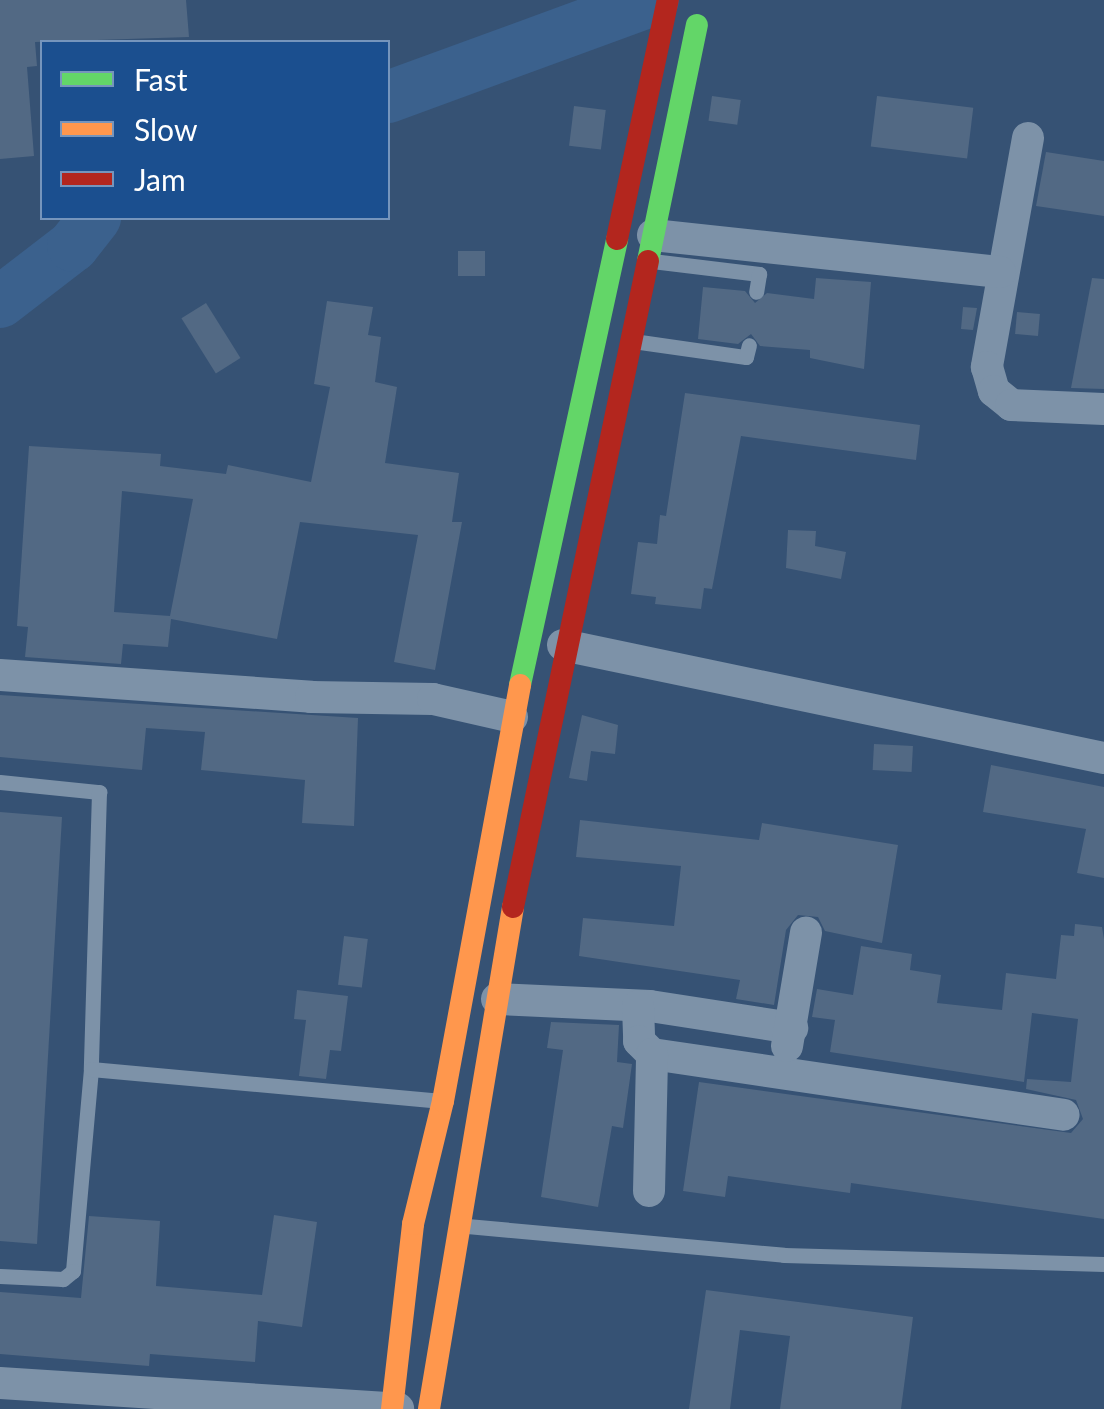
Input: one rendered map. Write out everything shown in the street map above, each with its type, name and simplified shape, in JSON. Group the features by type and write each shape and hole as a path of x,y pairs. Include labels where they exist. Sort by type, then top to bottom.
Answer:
{"main road":[{"path":"394,1409 412,1224 443,1101 512,717 668,0"},
{"path":"429,1409 463,1225 497,999 564,645 700,11"}],"street":[{"path":"1028,138 1000,272 987,367 994,391 1011,405 1104,409"},
{"path":"650,248 1000,272"},
{"path":"564,645 1104,758"},
{"path":"0,675 292,696 433,698 512,717"},
{"path":"781,1070 792,1028 806,932"},
{"path":"497,999 638,1006 792,1028"},
{"path":"638,1006 639,1041 652,1054 781,1070 1064,1115"},
{"path":"648,1191 652,1054"},
{"path":"0,1384 394,1409"}],"lane":[{"path":"650,248 759,274 756,292"},
{"path":"631,341 746,357 749,345"},
{"path":"0,782 100,792 90,1069 74,1271 62,1279 0,1276"},
{"path":"90,1069 478,1107"},
{"path":"463,1225 784,1255 1104,1264"}],"building":[{"path":"0,0 186,0 189,37 35,42 37,66 27,67 34,156 0,159"},
{"path":"712,96 741,100 737,125 709,121"},
{"path":"877,96 973,108 967,158 871,147"},
{"path":"574,106 606,110 601,150 569,146"},
{"path":"1046,152 1104,161 1104,216 1036,206"},
{"path":"458,251 485,251 485,276 458,276"},
{"path":"816,278 871,282 864,369 810,358 810,350 760,346 751,334 738,344 698,339 703,287 745,291 755,303 767,293 814,299"},
{"path":"1092,278 1104,279 1104,389 1071,388"},
{"path":"327,301 373,307 368,335 381,337 375,382 397,387 385,463 459,473 452,522 462,522 435,670 394,662 418,535 300,522 277,639 171,619 168,647 123,644 121,664 25,657 28,627 17,626 29,446 161,454 160,466 226,474 228,465 311,482 330,387 314,384","holes":["122,491 193,499 170,616 114,612"]},
{"path":"206,303 240,358 216,373 181,318"},
{"path":"963,307 977,308 973,330 961,329"},
{"path":"1017,312 1040,314 1038,336 1015,334"},
{"path":"685,393 920,425 916,460 741,436 712,589 704,588 701,609 655,604 656,597 631,594 638,542 657,544 660,515 666,516"},
{"path":"788,530 816,531 815,546 846,552 841,579 786,568"},
{"path":"0,695 358,718 354,826 302,823 305,780 201,770 205,732 146,728 142,770 0,757"},
{"path":"582,715 618,725 615,754 591,751 587,781 569,778"},
{"path":"874,744 913,746 912,772 873,770"},
{"path":"991,765 1104,787 1104,878 1077,873 1086,829 983,812"},
{"path":"0,812 62,817 37,1244 0,1241"},
{"path":"580,820 759,840 762,823 898,845 882,943 825,931 818,917 798,915 786,930 774,1005 736,999 740,980 579,956 583,918 674,926 681,866 576,857"},
{"path":"1075,924 1102,927 1104,939 1104,1219 851,1183 850,1193 728,1176 725,1197 683,1191 699,1082 1071,1133 1083,1119 1076,1100 1026,1089 1027,1079 1071,1082 1078,1019 1032,1013 1024,1082 830,1052 835,1020 812,1017 817,989 853,995 861,946 912,954 910,970 941,975 937,1003 1002,1010 1006,973 1056,979 1061,935 1074,936"},
{"path":"344,936 368,939 362,988 338,985"},
{"path":"297,990 348,996 341,1051 330,1050 326,1079 299,1076 306,1020 294,1019"},
{"path":"551,1022 619,1025 617,1062 632,1064 623,1128 612,1126 598,1207 541,1197 563,1050 547,1048"},
{"path":"274,1215 317,1222 302,1327 258,1321 255,1362 150,1354 149,1366 0,1354 0,1292 81,1298 89,1216 160,1221 156,1286 262,1295"},
{"path":"706,1290 913,1317 901,1409 780,1409 790,1336 740,1330 730,1409 689,1409"}],"waterway":[{"path":"390,96 653,0"},
{"path":"0,302 73,246 93,220"}],"traffic: fast":[{"path":"648,261 697,25"},
{"path":"520,685 617,239"}],"traffic: slow":[{"path":"392,1409 413,1224 443,1101 520,685"},
{"path":"429,1409 513,907"}],"traffic: jam":[{"path":"617,239 668,0"},
{"path":"513,907 648,261"}]}
